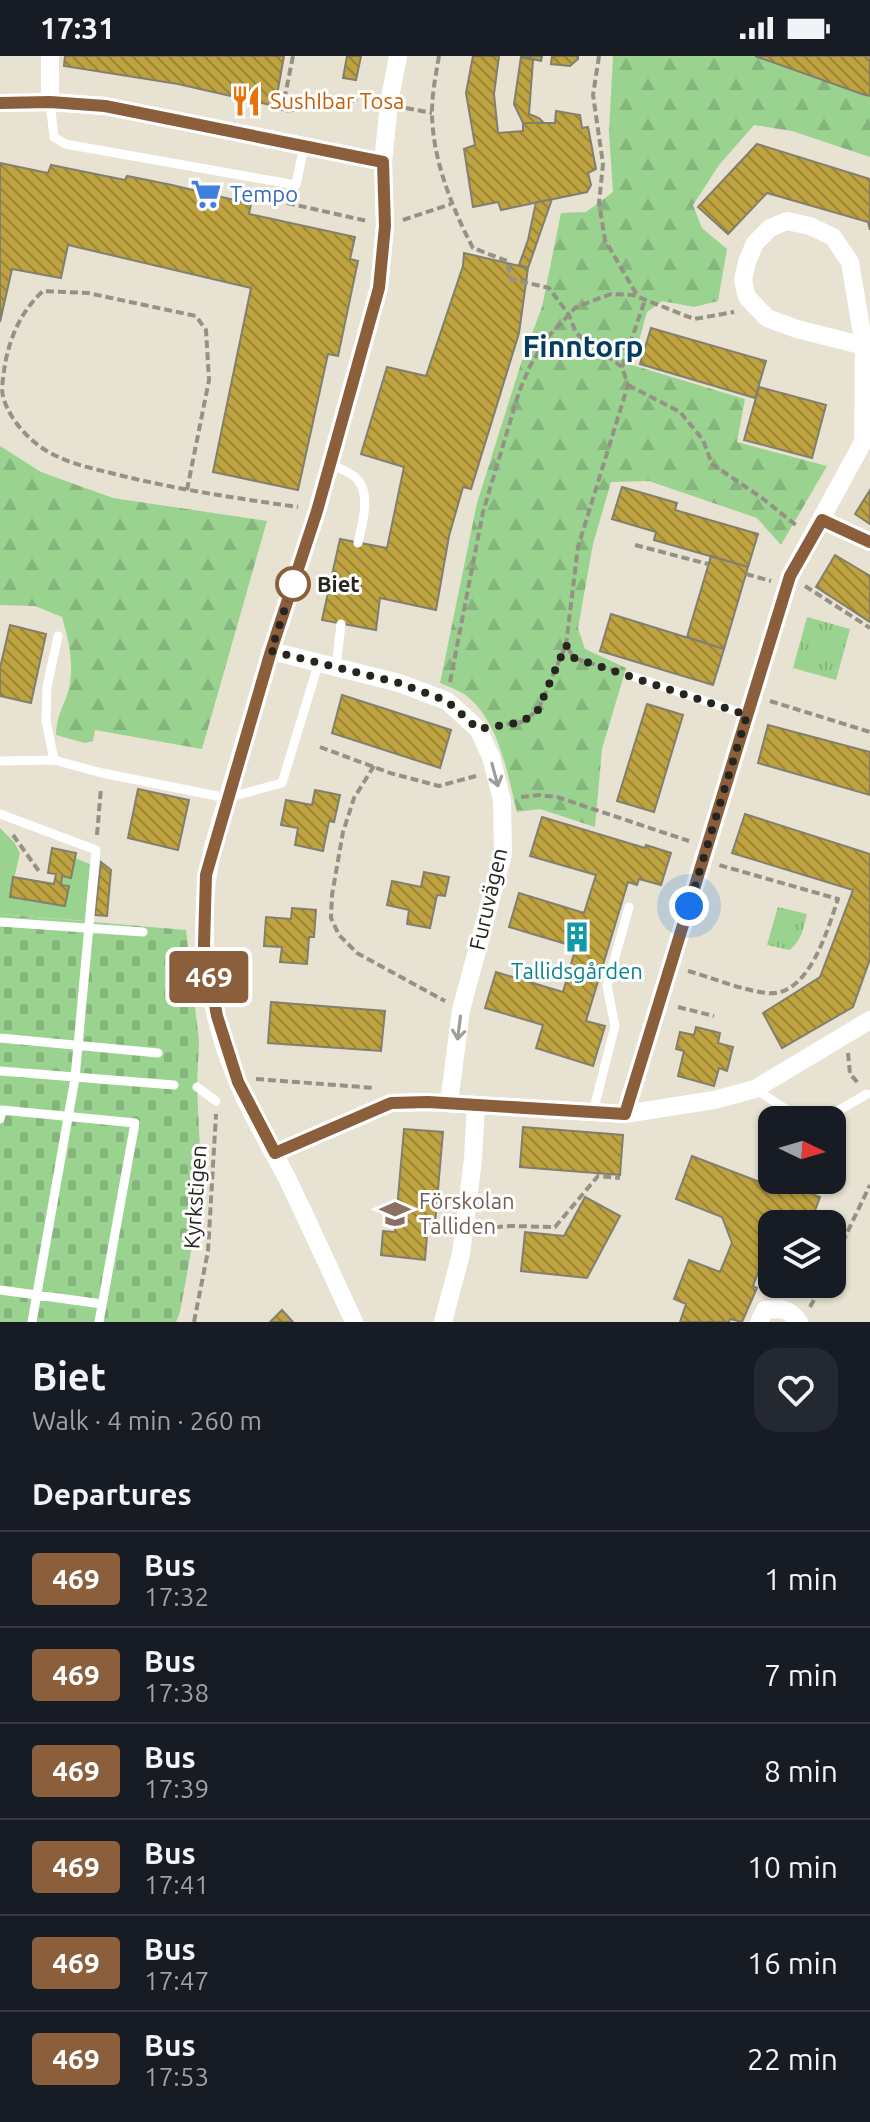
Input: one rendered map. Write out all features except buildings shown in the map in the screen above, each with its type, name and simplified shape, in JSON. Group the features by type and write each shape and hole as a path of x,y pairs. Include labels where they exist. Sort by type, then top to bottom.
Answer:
{"street":[{"path":"50,56 50,102"},
{"path":"354,1322 275,1153 238,1082 217,1016 204,945 206,875 271,651 317,511 379,288 376,224 389,103 398,56"},
{"path":"0,103 50,102 105,106 383,162"},
{"path":"625,1114 790,576 863,442 864,346 850,262 833,237 810,226 787,221 770,228 755,243 743,280 747,297 756,309 767,318 797,329 864,346"},
{"path":"822,520 870,542"},
{"name":"Furuvägen","path":"271,651 399,683 447,701 478,729 502,800 503,854 461,1010 449,1103"},
{"path":"275,1153 391,1103 449,1103 625,1114 714,1100 755,1089 870,1020"},
{"path":"443,1322 461,1254 473,1159 476,1105"},
{"path":"759,1322 765,1310 780,1308 803,1317"}],"lane":[{"path":"50,102 54,137 65,144 280,183 296,185 304,146"},
{"path":"330,464 357,478 363,492 364,513 358,543"},
{"path":"0,761 54,760 227,798 282,783 341,624"},
{"path":"54,760 46,721 47,687 58,636"},
{"path":"632,676 747,715"},
{"path":"0,814 96,850 75,1078 32,1322"},
{"path":"593,1112 615,1026 607,986 629,907"},
{"path":"0,922 143,932"},
{"path":"0,1038 158,1053"},
{"path":"0,1071 174,1085"},
{"path":"197,1087 216,1101"},
{"path":"755,1089 781,1106"},
{"path":"846,1106 867,1094"},
{"path":"0,1119 2,1110 135,1123 99,1322"},
{"path":"0,1290 102,1304"}],"path":[{"path":"293,56 282,111 343,105 357,99"},
{"path":"439,56 432,113 441,169 451,204 473,248 507,261 511,279 549,288 569,315 576,333 622,367 628,385 578,547 566,645 538,710 522,722 478,729"},
{"path":"599,56 593,95 603,164 599,203 601,216 605,240 638,297"},
{"path":"405,108 432,113"},
{"path":"287,203 376,224 451,204"},
{"path":"187,490 209,380 206,330 196,316 88,293 43,291 31,302 15,329 7,352 2,394 16,422 37,445 70,462 187,490 317,511"},
{"path":"447,701 483,512 519,392 547,338 576,307 611,294 638,297 694,319 756,309"},
{"path":"622,367 645,300"},
{"path":"628,385 680,412 703,440 712,464 762,498 812,538"},
{"path":"635,545 708,564"},
{"path":"790,576 870,628"},
{"path":"566,645 574,658 632,676"},
{"path":"753,696 870,732"},
{"path":"320,747 439,786 494,770"},
{"path":"374,766 354,798 343,832 331,918 339,935 357,953 461,1010"},
{"path":"96,850 101,783"},
{"path":"8,829 41,874"},
{"path":"659,1002 714,1016"},
{"path":"847,1034 850,1074 867,1094"},
{"path":"238,1082 254,1078 379,1088"},
{"name":"Kyrkstigen","path":"194,1322 208,1251 216,1101"},
{"path":"464,1230 511,1226 555,1227 598,1176 620,1178"},
{"path":"846,1235 870,1185"},
{"path":"803,1317 815,1298"}],"green space":[{"path":"613,56 755,56 870,96 870,157 792,131 754,125 719,165 693,205 702,228 727,249 718,301 694,307 662,301 647,312 632,365 745,399 737,442 827,466 781,545 757,518 649,481 611,482 593,544 578,628 585,649 626,668 602,749 595,827 540,809 517,812 501,750 488,721 468,697 440,683 477,503 542,307 561,213 586,212 613,192 609,132"},
{"path":"0,446 41,472 113,498 267,521 202,749 95,730 93,741 85,743 56,735 71,673 69,645 62,617 35,606 0,605"},
{"path":"807,617 850,629 836,680 793,668"},
{"path":"0,828 20,853 10,897 65,906 69,887 61,885 62,876 71,878 75,858 90,864 85,921 0,914"},
{"path":"778,907 807,914 799,939 789,950 767,945"},
{"path":"0,914 186,930 199,1041 197,1087 202,1191 176,1322 0,1322"}],"bus line":[{"name":"469","path":"0,103 50,102 105,106 383,162 385,226 379,288 317,511 271,651 206,875 204,945 217,1016 243,1095 275,1153 391,1103 428,1102 625,1114 790,576 822,520 870,542"}],"place":[{"name":"SushIbar Tosa","path":"246,101"},
{"name":"Tempo","path":"206,194"},
{"name":"Biet","path":"293,584"},
{"name":"Tallidsgården","path":"577,937"},
{"name":"Förskolan Talliden","path":"395,1214"}],"district":[{"name":"Finntorp","path":"583,347"}],"route":[{"path":"293,584 271,651 399,683 447,701 478,729 522,722 538,710 566,645 574,658 747,715 689,906"}]}
